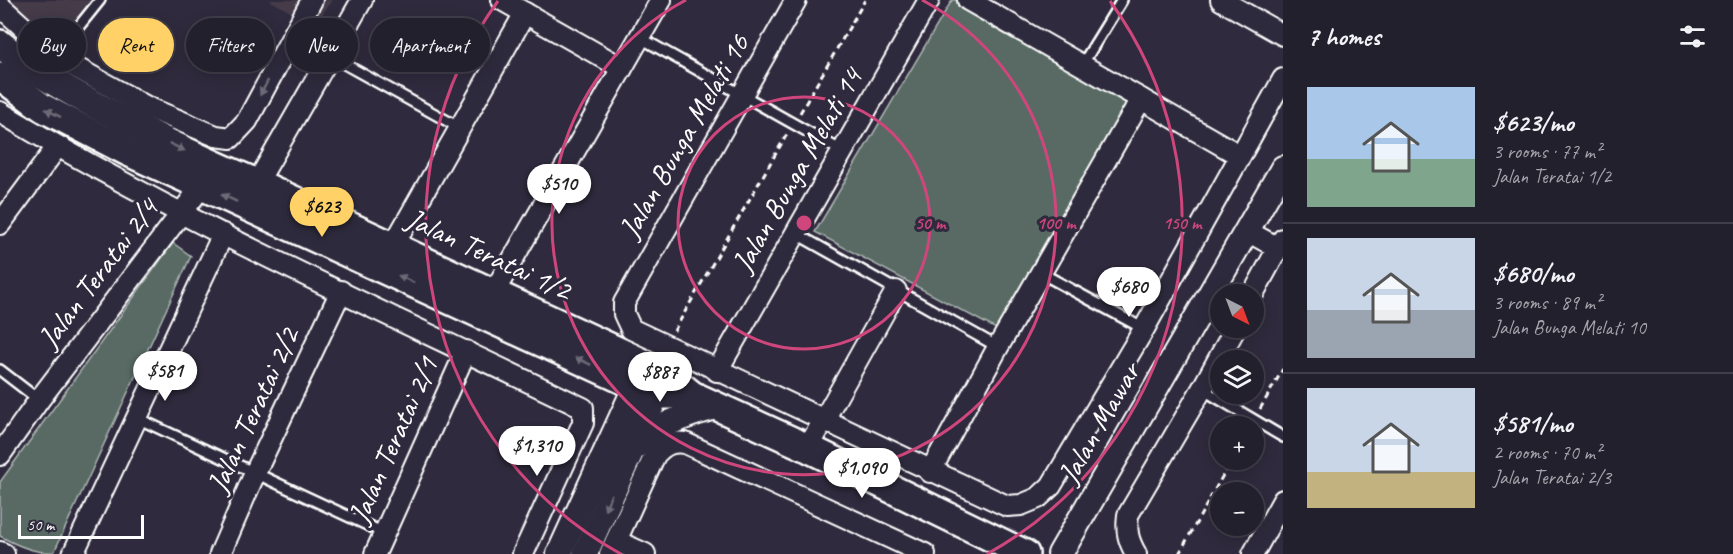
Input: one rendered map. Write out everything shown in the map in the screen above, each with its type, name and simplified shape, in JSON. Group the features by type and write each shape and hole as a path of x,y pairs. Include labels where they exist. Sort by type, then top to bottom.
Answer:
{"main road":[{"name":"Jalan Teratai 1/2","path":"0,44 16,58 58,86 138,129 494,292 654,373 692,395 808,448 1025,554"},
{"name":"Jalan Teratai 1/2","path":"0,76 43,108 138,129 202,186 654,373"}],"street":[{"path":"353,18 363,0"},
{"path":"502,0 622,68"},
{"path":"494,292 661,0"},
{"name":"Jalan Bunga Melati 16","path":"624,303 796,0"},
{"name":"Jalan Bunga Melati 14","path":"717,371 929,0"},
{"path":"968,0 1239,154"},
{"path":"1221,0 1283,35"},
{"name":"Jalan Teratai 1/2","path":"73,72 138,129 231,138 247,121 305,2"},
{"name":"Jalan Teratai 1/2","path":"0,6 18,22"},
{"path":"393,246 525,13"},
{"path":"257,183 321,72"},
{"path":"1144,329 1239,154 1283,79"},
{"path":"930,472 998,347 1141,99"},
{"path":"0,112 57,147 223,234 583,408 583,423 523,554"},
{"path":"0,224 57,147"},
{"name":"Jalan Mawar","path":"1060,554 1283,168"},
{"name":"Jalan Teratai 2/4","path":"0,455 39,400 202,186"},
{"path":"1247,231 1280,244 1258,284"},
{"path":"73,554 223,234"},
{"name":"Jalan Teratai 2/2","path":"220,554 255,473 341,291"},
{"path":"808,448 896,291"},
{"name":"Jalan Teratai 1/2","path":"624,303 624,314 654,373 717,371 1007,506 1021,505 1038,498 1051,486 1144,329"},
{"path":"1136,554 1128,536 1128,515 1230,338"},
{"name":"Jalan Teratai 2/1","path":"375,554 466,351"},
{"path":"585,554 631,451 654,373"},
{"path":"559,554 654,373"},
{"path":"631,451 653,431 668,423 718,406"},
{"path":"645,554 613,547 656,455 664,446 676,442 685,443 900,549 925,554"},
{"path":"1253,554 1283,500"},
{"path":"0,552 4,554"}],"lane":[{"path":"86,18 100,0"},
{"path":"1082,65 1122,0"},
{"path":"639,37 842,151"},
{"path":"357,72 460,128"},
{"path":"795,232 998,347"},
{"path":"1041,273 1144,329"},
{"path":"0,370 39,400"},
{"path":"1202,389 1247,416"},
{"path":"137,418 384,533"},
{"path":"1264,426 1283,437"}],"path":[{"path":"654,373 865,0"},
{"path":"1256,416 1283,369"},
{"path":"1179,554 1226,470"}],"shaded area":[{"path":"0,0 105,0 86,24 86,18 18,18 18,39 0,23"},
{"path":"269,0 332,0 320,18 301,18"}],"green space":[{"path":"952,0 965,0 1129,99 998,330 815,232"},
{"path":"173,243 191,256 54,552 19,546 0,536 0,482"}]}
